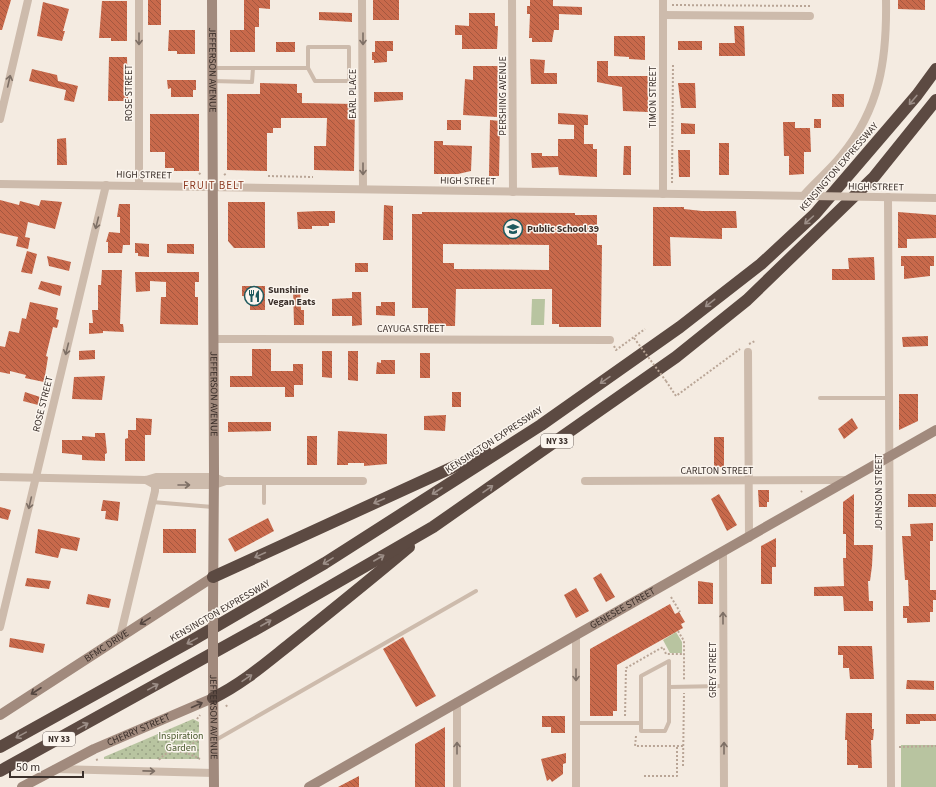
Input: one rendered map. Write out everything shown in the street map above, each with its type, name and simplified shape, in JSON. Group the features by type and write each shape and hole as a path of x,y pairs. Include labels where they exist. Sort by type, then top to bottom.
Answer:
{"highway":[{"name":"KENSINGTON EXPRESSWAY","path":"0,747 192,642 278,591 541,425 680,327 761,264 815,214 917,95 936,69"},
{"name":"NY 33","path":"0,772 433,527 676,357 747,300 874,177 936,100"},
{"path":"213,577 478,456 541,425"},
{"path":"213,698 226,692 253,673 347,599 433,527"}],"street":[{"path":"0,118 28,0"},
{"name":"ROSE STREET","path":"139,0 139,185"},
{"name":"JEFFERSON AVENUE","path":"212,0 213,339 217,481 214,507 213,577 214,787"},
{"name":"EARL PLACE","path":"362,0 363,189"},
{"name":"PERSHING AVENUE","path":"512,0 513,192"},
{"name":"TIMON STREET","path":"663,0 664,194"},
{"path":"806,196 841,156 858,133 871,108 884,61 887,32 886,0"},
{"path":"663,15 810,16"},
{"name":"HIGH STREET","path":"0,184 936,198"},
{"name":"ROSE STREET","path":"0,627 106,185"},
{"name":"JOHNSON STREET","path":"888,197 891,787"},
{"name":"CAYUGA STREET","path":"213,339 610,340"},
{"path":"748,352 749,538"},
{"name":"GENESEE STREET","path":"309,787 749,538 936,430"},
{"path":"0,477 155,481 364,481"},
{"name":"CARLTON STREET","path":"585,481 849,480"},
{"path":"120,637 152,502 155,481"},
{"name":"GREY STREET","path":"722,552 724,787"},
{"name":"BFMC DRIVE","path":"0,715 213,577"},
{"path":"576,636 576,787"},
{"name":"CHERRY STREET","path":"22,787 94,749 213,698"},
{"path":"457,702 457,787"},
{"path":"54,769 214,773"}],"lane":[{"path":"308,47 349,47 349,80 315,81 308,68 308,47"},
{"path":"212,68 308,68"},
{"path":"212,81 252,82 253,68"},
{"path":"820,398 888,398"},
{"path":"264,481 264,503"},
{"path":"152,502 214,507"},
{"path":"214,741 476,591"},
{"path":"669,661 669,722 665,731 641,731 640,723 641,676 669,661"},
{"path":"669,687 723,686"},
{"path":"576,723 640,723"}],"path":[{"path":"672,4 811,6"},
{"name":"TIMON STREET","path":"673,63 673,182"},
{"path":"268,176 313,177"},
{"path":"615,348 616,350 645,329"},
{"path":"634,338 676,396 741,348 755,341"},
{"path":"671,596 680,612"},
{"path":"678,631 684,641 684,682"},
{"path":"625,717 626,668 662,648 666,654 684,654"},
{"path":"683,766 684,693"},
{"path":"197,719 200,715"},
{"path":"635,737 635,746 684,746"},
{"path":"183,751 200,738"},
{"path":"650,741 650,746"},
{"path":"644,776 677,776 677,746"},
{"path":"897,747 936,746"},
{"path":"159,760 170,752 183,751 200,758"}],"green space":[{"path":"532,299 545,299 544,325 531,325"},
{"path":"676,632 682,642 682,653 670,653 663,640"},
{"name":"Inspiration Garden","path":"193,719 199,722 199,759 104,759 104,757"},
{"path":"901,745 936,745 936,787 901,787"}],"building":[{"path":"0,0 11,0 2,30 0,30"},
{"path":"148,0 161,0 161,25 148,25"},
{"path":"244,0 270,0 270,9 259,8 259,27 255,27 255,52 230,52 230,30 244,30"},
{"path":"373,0 399,0 399,20 373,20"},
{"path":"530,0 553,0 553,6 582,7 582,15 559,14 559,30 554,30 552,42 532,42 532,38 529,38 530,14 527,14 527,6 530,6"},
{"path":"898,0 925,0 925,10 898,9"},
{"path":"102,1 127,1 127,41 111,41 111,38 99,38"},
{"path":"43,2 69,9 62,41 37,36"},
{"path":"319,12 352,13 352,22 319,20"},
{"path":"469,13 495,13 495,26 498,26 497,49 462,49 462,35 455,35 455,25 469,26"},
{"path":"734,26 744,26 745,56 719,56 719,43 735,43"},
{"path":"169,30 195,30 195,54 177,54 177,51 168,51"},
{"path":"614,36 645,36 645,60 614,56"},
{"path":"375,41 393,41 393,51 387,51 387,62 374,63 374,60 372,60 372,52 375,52"},
{"path":"678,41 702,41 702,50 678,50"},
{"path":"276,42 295,42 295,52 276,52"},
{"path":"109,57 127,57 128,101 108,101"},
{"path":"530,59 545,60 544,73 557,73 557,84 531,84"},
{"path":"597,61 608,61 608,76 648,76 648,112 623,111 622,87 597,82"},
{"path":"473,66 498,66 497,117 463,115 465,79 473,80"},
{"path":"32,69 57,75 58,81 78,86 74,102 64,100 66,90 29,81"},
{"path":"167,80 196,80 196,90 193,90 193,97 171,97 171,88 168,89"},
{"path":"260,83 297,84 297,93 302,93 302,103 355,104 354,171 314,170 314,146 326,146 327,118 281,118 281,128 273,128 273,133 267,133 267,171 227,170 227,94 260,94"},
{"path":"678,83 695,83 696,108 681,108"},
{"path":"374,92 403,92 403,100 374,102"},
{"path":"832,94 844,94 844,107 832,107"},
{"path":"558,113 588,115 588,125 584,125 584,144 593,144 593,149 597,149 597,177 559,175 558,167 532,168 531,153 542,153 542,156 558,156 558,139 574,139 574,125 558,124"},
{"path":"150,114 199,114 199,171 174,171 174,168 165,168 165,152 150,152"},
{"path":"814,119 821,119 821,128 814,128"},
{"path":"447,120 461,120 461,130 447,130"},
{"path":"490,120 500,121 499,176 489,176"},
{"path":"783,122 795,122 795,128 810,128 811,152 804,152 804,174 789,175 789,156 784,156"},
{"path":"681,123 695,124 695,134 681,134"},
{"path":"66,138 67,165 57,165 57,139"},
{"path":"434,141 443,141 443,145 472,146 471,171 458,174 434,174"},
{"path":"719,143 729,143 729,175 719,175"},
{"path":"624,146 631,146 631,175 623,175"},
{"path":"678,150 690,150 690,177 679,177"},
{"path":"0,200 19,205 20,201 39,206 41,200 62,202 55,229 28,222 25,237 30,238 28,249 16,246 18,237 0,233"},
{"path":"228,202 265,202 265,248 234,248 228,241"},
{"path":"119,204 130,204 130,245 123,245 122,253 108,253 108,242 106,242 109,232 120,233 120,217 117,217"},
{"path":"384,205 393,206 393,240 383,240"},
{"path":"653,207 684,207 684,209 702,211 736,211 737,228 722,228 722,239 670,237 671,266 653,266"},
{"path":"335,211 335,223 329,223 329,226 312,226 312,229 298,229 297,212"},
{"path":"422,212 575,213 575,215 597,215 597,245 602,245 601,327 559,327 559,324 552,324 552,289 456,289 455,326 428,326 428,308 412,308 412,214 422,214","holes":["443,244 549,245 549,270 454,269 454,263 443,263"]},
{"path":"898,212 936,215 936,238 907,239 907,248 898,248"},
{"path":"135,243 149,244 149,257 138,256 138,253 135,253"},
{"path":"167,244 194,244 194,254 167,253"},
{"path":"27,251 37,254 32,274 21,272"},
{"path":"47,256 71,262 69,271 49,266"},
{"path":"901,256 934,256 934,266 930,266 930,276 904,279 904,266 901,266"},
{"path":"874,257 875,280 832,280 832,269 849,269 848,258"},
{"path":"355,263 368,263 368,272 355,272"},
{"path":"102,270 122,270 120,324 123,324 124,332 103,331 103,333 89,334 89,323 93,323 92,310 98,310 98,285 101,285"},
{"path":"135,272 199,272 199,282 195,282 195,297 198,297 198,325 160,324 161,297 166,297 166,282 150,281 150,291 136,292"},
{"path":"41,281 62,286 60,296 38,289"},
{"path":"242,286 265,286 265,310 250,310 250,296 242,296"},
{"path":"300,287 301,310 304,310 304,325 294,325 293,288"},
{"path":"352,292 361,292 362,325 352,326 352,316 332,316 332,299 352,298"},
{"path":"30,302 58,308 56,319 59,320 57,328 53,327 46,356 48,357 44,382 25,378 26,375 10,371 10,374 0,372 0,346 5,347 9,331 19,333 22,318 26,319"},
{"path":"381,302 395,302 395,316 376,315 376,306 381,306"},
{"path":"928,336 928,346 903,347 902,337"},
{"path":"252,349 271,349 271,371 293,371 293,364 303,364 303,385 294,385 294,397 285,397 285,387 230,387 230,376 252,376"},
{"path":"95,350 95,359 79,360 79,351"},
{"path":"322,351 332,351 332,378 322,377"},
{"path":"348,351 358,351 358,381 348,380"},
{"path":"420,353 430,353 430,378 420,378"},
{"path":"381,360 395,360 395,374 376,374 377,362 381,363"},
{"path":"105,376 102,400 72,399 74,377"},
{"path":"25,392 40,397 38,405 23,401"},
{"path":"452,392 461,392 461,407 452,407"},
{"path":"899,394 918,394 918,421 899,430"},
{"path":"446,415 445,431 424,430 424,416"},
{"path":"136,418 152,419 151,435 145,435 145,461 125,461 125,439 128,438 128,430 136,430"},
{"path":"852,418 858,428 844,439 838,429"},
{"path":"228,422 271,422 271,431 228,432"},
{"path":"338,431 387,434 387,464 364,466 364,463 348,463 348,465 337,465"},
{"path":"95,433 105,433 107,453 105,454 105,461 82,460 82,455 62,453 62,440 82,440 82,436 95,437"},
{"path":"307,436 317,436 317,465 307,465"},
{"path":"714,437 724,437 724,467 714,467"},
{"path":"758,490 769,490 769,502 767,502 767,507 759,507"},
{"path":"719,494 737,525 727,531 711,499"},
{"path":"854,494 854,545 873,545 870,581 868,581 869,601 873,601 873,611 844,611 842,596 814,596 814,587 844,586 843,558 846,558 846,534 843,534 843,502"},
{"path":"908,494 936,494 936,507 908,507"},
{"path":"103,500 120,502 118,521 105,519 106,511 101,511"},
{"path":"0,507 11,510 8,520 0,518"},
{"path":"268,518 274,531 235,552 228,539"},
{"path":"933,523 933,541 930,541 930,590 936,590 936,600 933,600 933,612 930,612 930,622 907,623 907,618 903,618 903,606 909,606 908,580 905,580 902,536 911,536 910,524"},
{"path":"38,529 80,538 77,551 61,548 58,558 35,553"},
{"path":"163,529 196,529 196,553 163,553"},
{"path":"776,538 776,567 772,567 772,584 761,584 761,546"},
{"path":"601,573 615,597 606,602 593,578"},
{"path":"27,578 51,581 49,589 25,586"},
{"path":"698,581 713,583 713,604 698,604"},
{"path":"576,588 589,611 576,618 564,595"},
{"path":"88,594 111,599 109,608 86,604"},
{"path":"670,604 675,614 679,612 685,622 681,624 683,628 617,665 617,711 613,711 613,716 590,716 590,649"},
{"path":"403,637 436,696 416,707 383,649"},
{"path":"10,638 45,644 43,653 9,647"},
{"path":"838,646 872,646 874,679 850,679 849,668 843,668 843,655 838,655"},
{"path":"907,680 934,681 934,690 906,689"},
{"path":"846,713 872,713 872,729 874,729 873,740 871,740 872,768 858,768 858,765 847,765 847,740 845,740"},
{"path":"906,714 936,714 936,721 920,721 920,724 906,724"},
{"path":"542,716 565,716 565,733 551,733 551,727 542,727"},
{"path":"445,727 445,787 415,787 415,744"},
{"path":"566,753 566,763 563,764 563,774 552,782 550,779 547,781 541,759"},
{"path":"359,776 359,787 338,787"}],"place":[{"name":"Public School 39","path":"513,229"},
{"name":"Sunshine Vegan Eats","path":"254,296"}],"district":[{"name":"FRUIT BELT","path":"214,185"}]}
